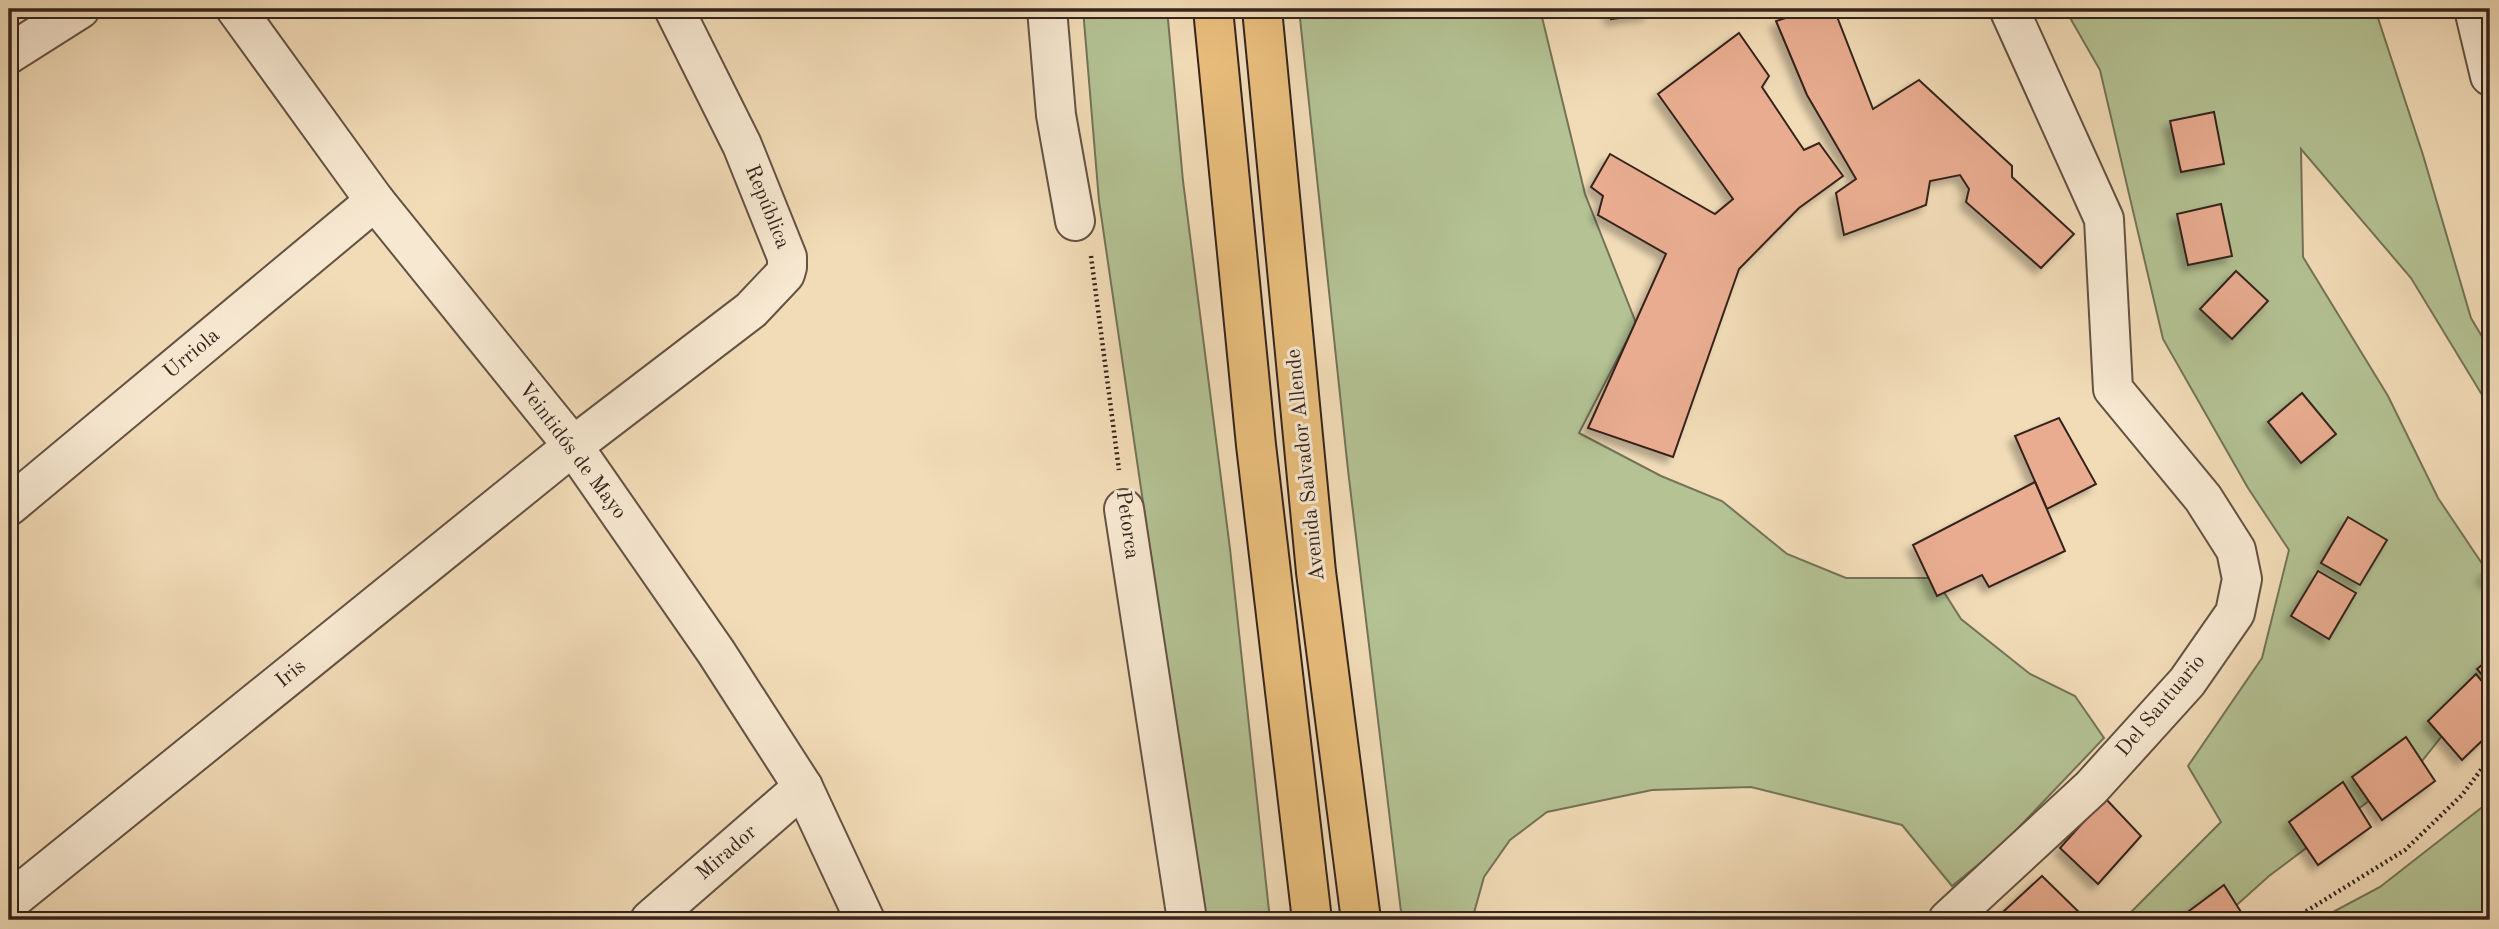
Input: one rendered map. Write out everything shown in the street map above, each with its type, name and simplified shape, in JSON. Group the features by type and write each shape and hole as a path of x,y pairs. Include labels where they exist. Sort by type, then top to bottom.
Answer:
{"highway":[{"path":"1213,9 1256,445 1312,920"},
{"name":"Avenida Salvador Allende","path":"1262,9 1316,572 1361,920"}],"street":[{"path":"9,54 80,9"},
{"name":"Veintidós de Mayo","path":"236,9 376,201 573,446 716,652 803,787 866,920"},
{"name":"República","path":"573,446 751,310 785,274 787,267 787,257 742,145 674,9"},
{"path":"1048,9 1056,115 1083,235"},
{"name":"Del Santuario","path":"1948,920 2091,788 2187,682 2235,613 2242,579 2236,550 2203,498 2113,389 2104,219 2009,9"},
{"path":"2474,9 2490,76"},
{"name":"Urriola","path":"9,506 376,201"},
{"name":"Iris","path":"9,902 573,446"},
{"name":"Petorca","path":"1124,509 1187,920"},
{"name":"Mirador","path":"650,920 803,787"}],"path":[{"name":"Petorca","path":"1083,235 1124,509"},
{"path":"2292,920 2405,850 2462,795 2490,758"}],"green space":[{"path":"1083,9 1167,9 1183,181 1230,549 1270,920 1201,920 1099,201"},
{"path":"1299,9 1540,9 1585,194 1636,323 1579,433 1661,476 1722,501 1787,554 1846,578 1935,578 1961,619 2030,674 2075,696 2104,738 2001,846 1952,886 1902,825 1751,787 1652,790 1547,812 1510,840 1484,877 1472,920 1402,920 1348,470"},
{"path":"2065,9 2375,9 2423,155 2471,318 2490,350 2490,408 2411,278 2301,149 2303,257 2388,396 2438,498 2489,574 2490,664 2487,679 2422,761 2269,876 2220,920 2123,920 2221,822 2188,766 2262,658 2289,550 2248,488 2163,339 2100,70"},
{"path":"2490,801 2490,920 2318,920 2380,887"}],"building":[{"path":"1610,9 1649,9 1649,14 1611,19"},
{"path":"1814,9 1834,9 1873,109 1919,80 2012,166 2012,177 2074,234 2041,268 1966,202 1969,189 1960,175 1930,181 1926,205 1844,235 1836,193 1856,179 1807,95 1776,21"},
{"path":"1739,33 1769,76 1762,87 1804,150 1819,143 1843,176 1799,208 1739,269 1673,457 1588,428 1666,254 1598,215 1603,196 1591,187 1610,154 1715,214 1733,199 1658,94"},
{"path":"2214,112 2224,164 2181,172 2170,121"},
{"path":"2221,204 2232,256 2188,265 2177,214"},
{"path":"2236,271 2268,301 2232,339 2200,309"},
{"path":"2302,393 2336,434 2301,463 2268,422"},
{"path":"2059,418 2096,484 2047,509 2015,436"},
{"path":"2035,482 2065,551 1989,587 1982,575 1937,596 1913,545"},
{"path":"2348,517 2387,540 2360,585 2321,563"},
{"path":"2490,568 2490,584 2482,576"},
{"path":"2318,571 2356,593 2329,639 2291,616"},
{"path":"2490,658 2490,684 2477,669"},
{"path":"2476,674 2490,691 2490,733 2462,760 2428,721"},
{"path":"2406,737 2435,781 2382,820 2352,777"},
{"path":"2343,782 2371,827 2318,865 2289,822"},
{"path":"2105,798 2141,836 2098,884 2060,848"},
{"path":"2042,876 2087,920 2013,920 2004,911"},
{"path":"2224,885 2246,920 2177,920"}]}
